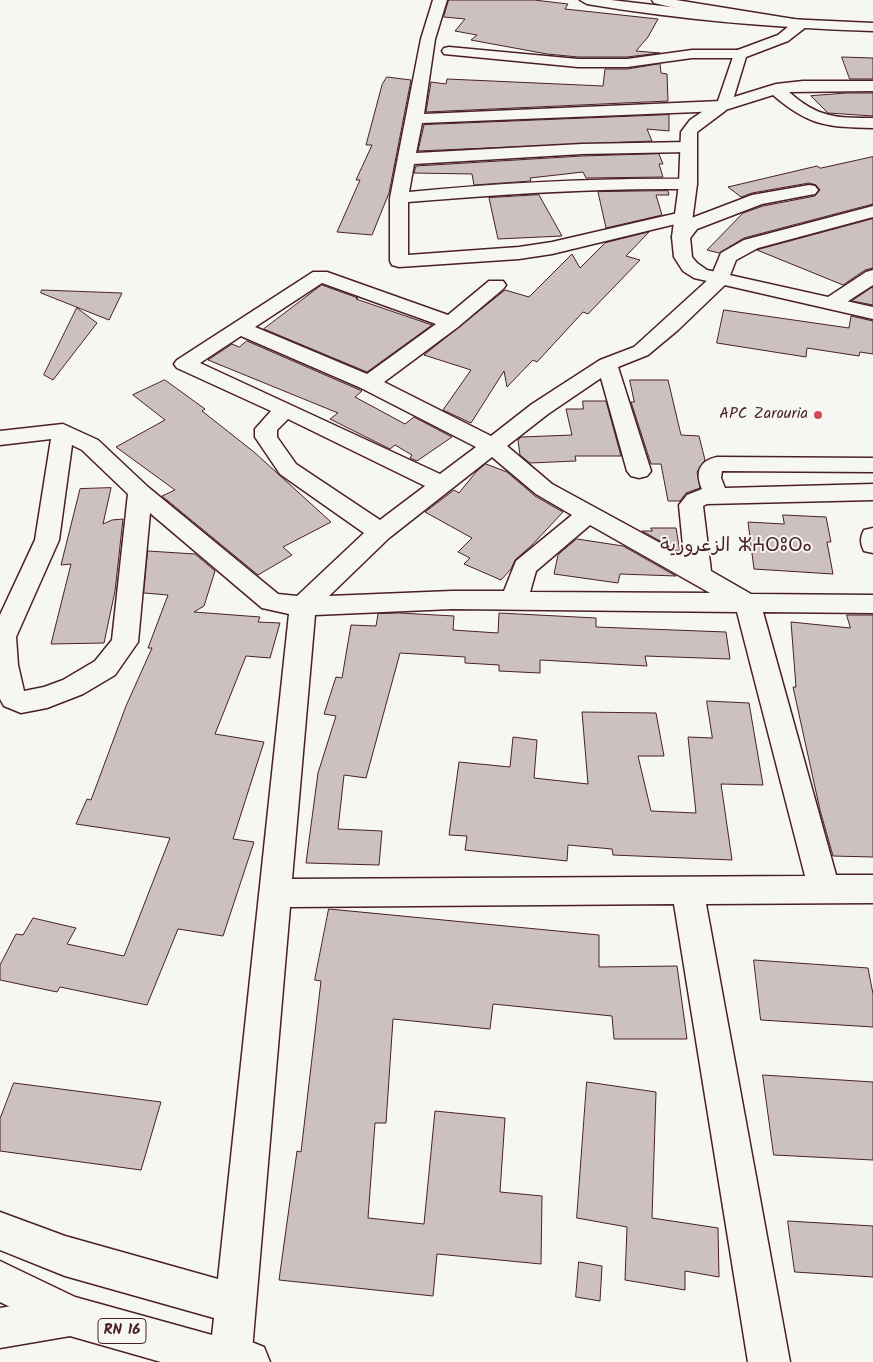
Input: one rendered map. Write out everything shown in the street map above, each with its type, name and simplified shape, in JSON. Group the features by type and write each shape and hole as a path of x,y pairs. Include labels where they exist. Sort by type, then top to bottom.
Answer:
{"street":[{"path":"440,0 428,39 415,119 399,198 399,261 528,252 682,217"},
{"path":"587,0 686,15 801,24 873,27"},
{"path":"659,0 688,7 740,13 801,24"},
{"path":"449,51 578,63 627,63 692,54 740,54 784,38 801,24"},
{"path":"740,54 728,91 728,97 722,106 691,128 688,147 688,184 682,217 683,257 690,267 701,274 873,312"},
{"path":"415,119 722,106 776,89 803,86 873,86"},
{"path":"776,89 805,113 822,121 873,123"},
{"path":"519,115 529,152"},
{"path":"407,159 529,152 688,147"},
{"path":"399,198 516,187 688,184"},
{"path":"681,237 691,225 758,198 809,190"},
{"path":"237,1362 236,1304 304,606 380,532 540,408 607,364 641,351 672,326 720,279 728,257 751,244 825,222 870,215"},
{"path":"442,485 286,409 184,364 320,276 451,323"},
{"path":"832,303 873,276"},
{"path":"369,383 451,323 496,285"},
{"path":"240,328 369,383 493,446 544,489 748,604 824,889"},
{"path":"607,364 638,471"},
{"path":"286,409 266,429 266,437 288,469 380,532"},
{"path":"63,431 47,540 2,642 9,690 14,698 21,702 47,697 73,686 105,668 125,642 140,492"},
{"path":"0,438 63,431 90,445 140,492 271,602 304,606 452,600 873,604"},
{"path":"716,496 709,478 710,469 717,464 873,465"},
{"path":"699,575 691,506 695,500 703,496 873,492"},
{"path":"514,601 525,567 589,513"},
{"path":"873,536 873,545"},
{"path":"275,893 873,889"},
{"path":"688,890 769,1362"},
{"path":"0,1231 65,1256 236,1304"},
{"name":"RN 16","path":"0,1281 70,1316 237,1362"},
{"path":"0,1328 70,1316"}],"building":[{"path":"449,0 534,0 568,4 565,9 658,19 648,37 636,51 660,53 627,57 578,57 547,54 471,40 477,35 455,31 465,19 444,17"},
{"path":"842,57 873,58 873,79 850,79"},
{"path":"660,64 661,73 667,74 668,101 426,112 431,82 446,84 447,79 603,86 605,69 627,69"},
{"path":"387,77 411,80 389,193 372,235 337,232 360,180 356,180 372,145 366,145 382,85"},
{"path":"873,93 873,116 828,113 811,96"},
{"path":"669,115 669,131 647,129 652,141 418,151 424,125"},
{"path":"659,154 663,164 659,164 663,177 586,178 583,172 530,178 531,181 474,185 472,174 414,173 416,166 582,156"},
{"path":"873,157 873,204 744,238 719,253 707,250 743,213 763,206 815,196 820,190 816,185 809,183 752,193 741,197 728,187 817,166 820,168"},
{"path":"668,191 669,195 656,195 662,215 606,228 598,192"},
{"path":"539,195 562,236 498,239 489,198"},
{"path":"873,219 873,268 865,270 843,285 757,250"},
{"path":"649,232 626,256 640,260 588,314 583,312 537,362 533,360 507,387 504,371 471,423 443,410 471,370 424,355 505,290 529,297 572,254 580,268 605,243"},
{"path":"322,285 358,298 356,299 432,325 367,372 264,329"},
{"path":"873,287 873,305 852,301"},
{"path":"42,290 122,293 109,320 41,293"},
{"path":"77,308 97,323 53,380 44,375"},
{"path":"724,310 849,328 851,316 873,321 873,354 860,352 859,356 807,348 806,357 717,343"},
{"path":"247,341 362,391 355,397 405,424 414,417 452,437 417,461 410,458 412,455 395,445 390,449 330,419 338,413 208,360 232,344 239,347"},
{"path":"165,380 205,409 202,411 254,452 331,522 283,547 292,555 258,575 162,496 175,490 116,447 165,420 133,395"},
{"path":"630,380 668,380 681,435 699,436 705,460 697,472 700,488 686,493 680,501 668,501 661,464 651,464 631,402 634,402"},
{"path":"583,401 606,401 621,456 575,456 576,461 530,463 520,455 518,440 521,437 572,435 566,409 583,409"},
{"path":"486,464 507,472 535,496 563,512 515,560 511,569 501,580 464,564 470,558 458,552 472,538 425,512 454,490 459,493 476,472"},
{"path":"111,488 103,524 112,520 123,519 115,591 104,643 51,644 71,564 61,565 80,489"},
{"path":"783,515 826,517 831,542 827,542 833,574 754,569 748,522 784,524"},
{"path":"651,528 676,528 680,552 642,531 652,531"},
{"path":"577,539 623,546 676,576 620,574 618,583 554,574 558,555"},
{"path":"148,551 195,554 215,571 204,606 194,612 260,617 258,622 280,623 270,658 246,656 215,734 264,742 233,839 254,842 223,936 178,929 147,1005 60,987 57,992 0,980 0,965 16,934 23,935 33,918 76,928 67,944 124,956 170,838 76,824 87,799 91,800 126,706 152,648 148,648 168,595 144,593"},
{"path":"399,613 454,616 453,630 498,633 499,613 596,618 596,627 726,632 730,659 645,656 647,666 540,660 540,673 499,671 499,665 465,663 465,657 400,653 366,778 344,775 338,829 382,831 379,865 306,863 318,773 336,716 324,714 336,677 342,678 351,625 376,626 378,614"},
{"path":"847,615 873,615 873,857 833,856 820,810 793,687 796,687 791,622 850,628"},
{"path":"707,701 749,703 763,785 721,784 732,860 613,855 612,849 568,845 567,861 465,850 467,836 449,835 459,762 510,767 513,737 537,740 534,778 588,784 582,712 656,713 664,756 638,756 651,811 696,813 688,737 712,738"},
{"path":"329,909 599,935 599,967 677,966 687,1039 614,1039 612,1016 493,1004 490,1029 393,1019 386,1123 375,1123 368,1218 424,1224 435,1111 505,1118 500,1192 542,1196 541,1264 437,1254 433,1296 279,1280 297,1151 301,1152 321,981 315,980"},
{"path":"754,960 868,968 873,994 873,1027 761,1020"},
{"path":"763,1075 873,1082 873,1160 774,1155"},
{"path":"587,1082 656,1092 652,1218 718,1228 719,1277 685,1271 685,1290 625,1280 627,1227 577,1218"},
{"path":"14,1083 161,1102 141,1170 0,1151 0,1119"},
{"path":"788,1221 873,1226 873,1277 795,1272"},
{"path":"579,1262 602,1266 600,1301 576,1297"}],"place":[{"name":"APC Zarouria","path":"818,415"}],"district":[{"name":"الزعرورية ⵣⵄⵔⵓⵔⴰ","path":"736,548"}]}
